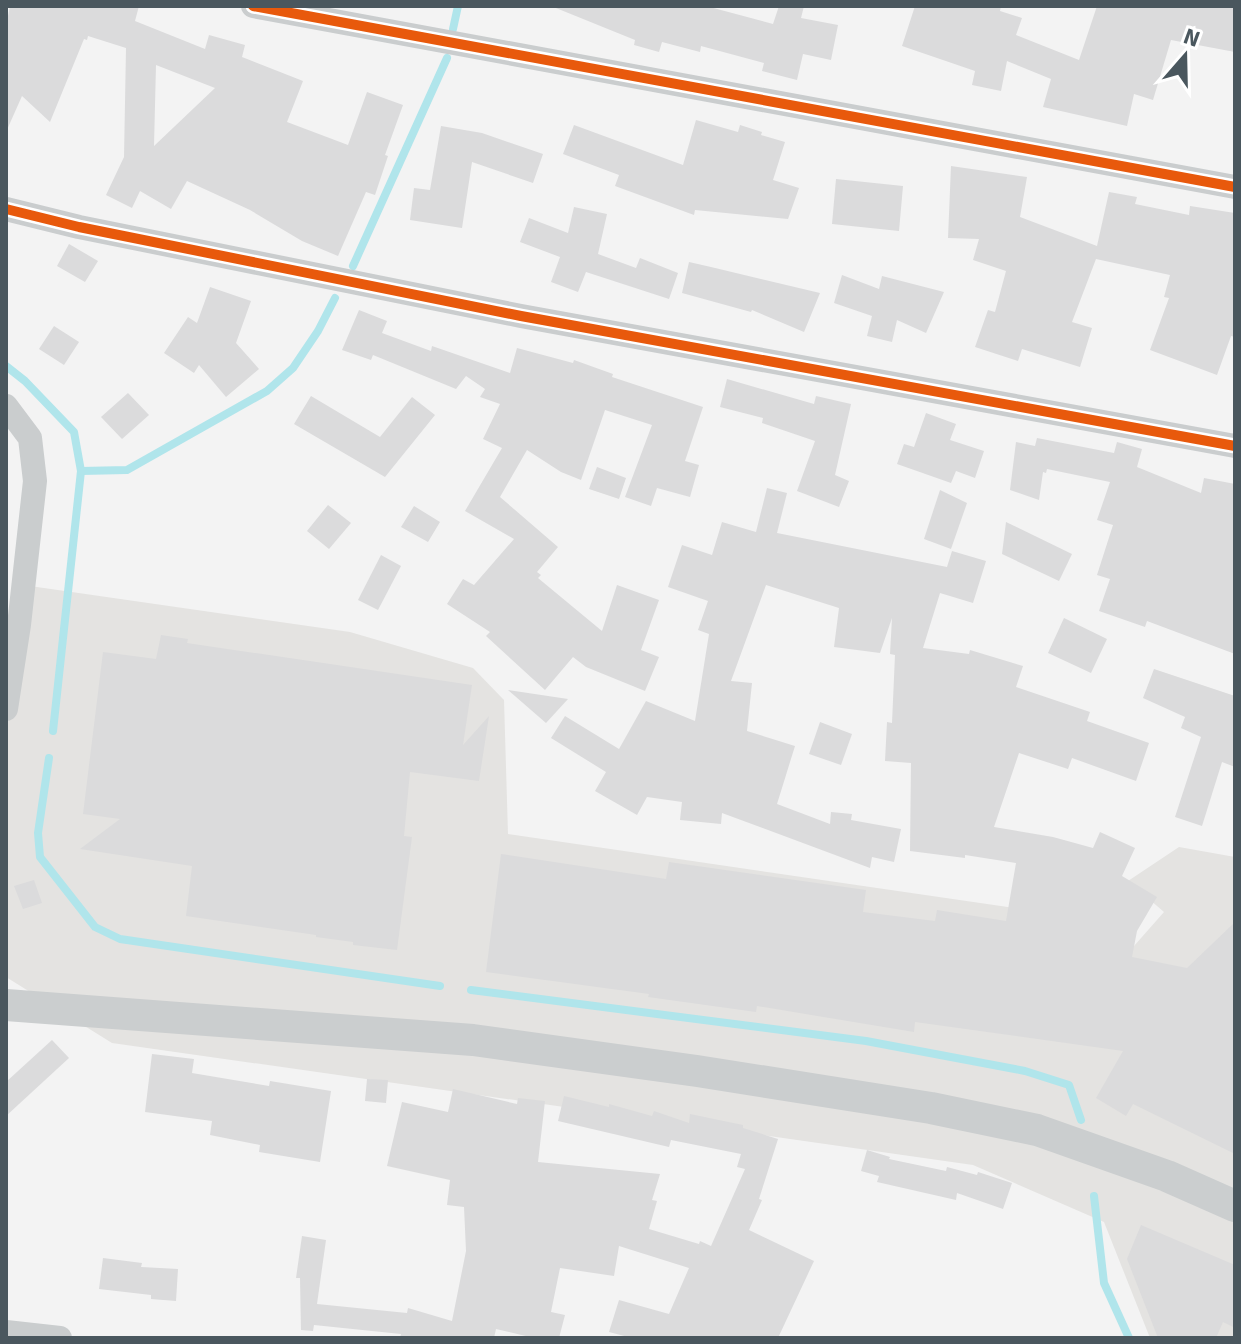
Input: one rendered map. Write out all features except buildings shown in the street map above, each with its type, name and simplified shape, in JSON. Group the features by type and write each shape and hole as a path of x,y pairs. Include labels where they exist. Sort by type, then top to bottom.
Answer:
{"main road":[{"path":"6,1005 473,1040 915,1105 1037,1130 1167,1176 1235,1206"}],"street":[{"path":"253,6 1235,187"},
{"path":"6,209 79,227 521,316 1235,446"},
{"path":"6,406 30,438 35,481 6,709"},
{"path":"6,1332 60,1338"}],"shaded area":[{"path":"16,584 350,632 473,668 504,700 508,834 1048,913 1134,946 1164,912 1128,881 1179,847 1235,857 1235,1338 1150,1338 1104,1222 973,1165 112,1043 6,977 6,676"}],"waterway":[{"path":"453,29 458,6"},
{"path":"353,266 447,58"},
{"path":"81,471 127,470 267,391 293,368 318,331 335,298"},
{"path":"6,366 25,381 74,432 81,471 53,731"},
{"path":"49,758 38,833 40,857 95,927 120,939 440,986"},
{"path":"471,990 866,1041 1025,1071 1069,1085 1081,1120"},
{"path":"1094,1196 1104,1283 1129,1338"}],"cycle path":[{"path":"253,6 1235,187"},
{"path":"6,209 79,227 521,316 1235,446"}]}
